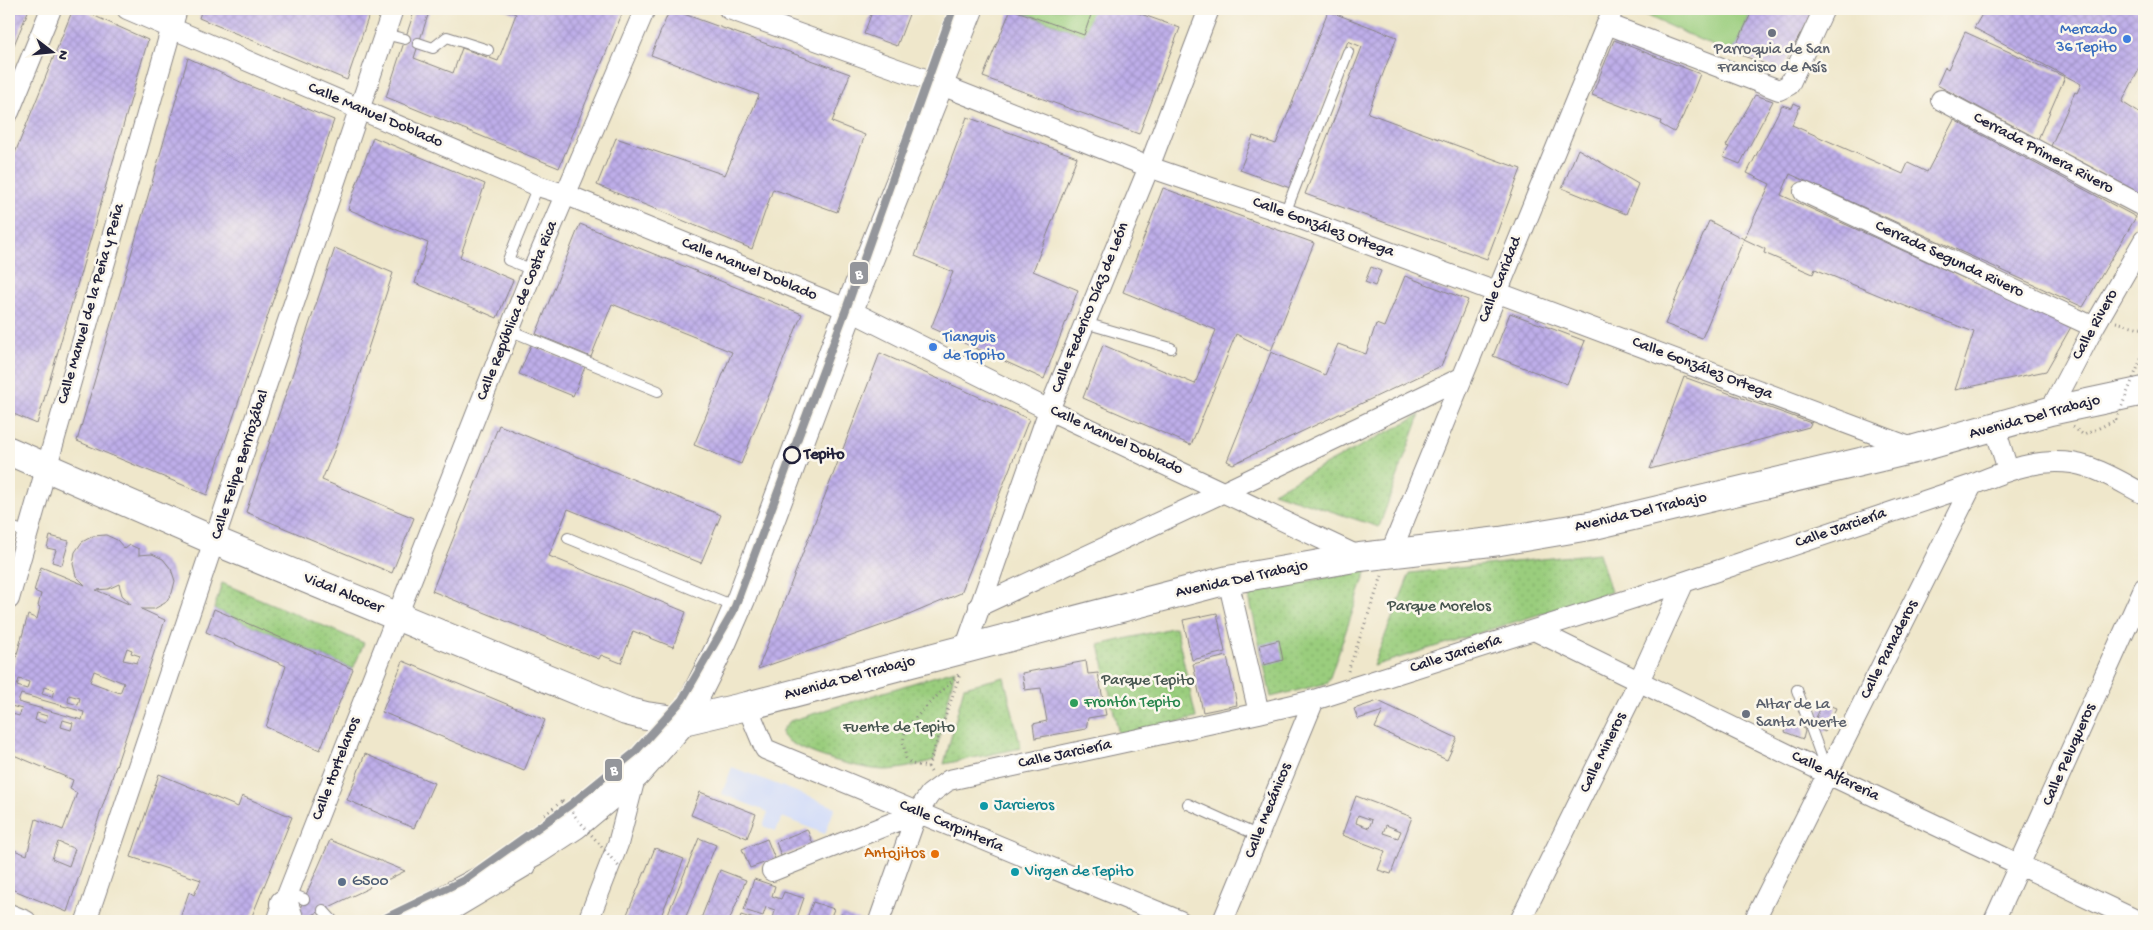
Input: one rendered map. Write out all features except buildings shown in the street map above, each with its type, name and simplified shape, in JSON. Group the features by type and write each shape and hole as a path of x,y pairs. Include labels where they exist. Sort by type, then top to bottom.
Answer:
{"main road":[{"path":"405,921 537,850 575,825 634,780 687,720 738,607 853,312 946,87 969,9"},
{"name":"Avenida Del Trabajo","path":"687,720 965,656 1228,580 1391,552 1500,541 1595,525 1915,449 2050,411 2144,391"},
{"name":"Vidal Alcocer","path":"9,451 215,541 626,711 646,716 687,720"}],"street":[{"path":"9,112 51,9"},
{"name":"Calle Manuel Doblado","path":"127,9 538,186 567,195 853,312 1049,410 1360,557"},
{"name":"Calle Manuel de la Peña y Peña","path":"9,599 18,530 45,468 177,9"},
{"name":"Calle Felipe Berriozábal","path":"86,921 393,9"},
{"name":"Calle República de Costa Rica","path":"397,616 533,270 567,195 645,9"},
{"name":"Calle González Ortega","path":"729,9 946,87 1149,167 1285,213 1915,449"},
{"name":"Calle Federico Díaz de León","path":"965,656 979,606 1049,410 1149,167 1209,9"},
{"path":"1610,16 1779,90 1789,85 1824,9"},
{"name":"Calle Caridad","path":"1391,552 1610,16"},
{"name":"Cerrada Primera Rivero","path":"1942,100 2144,207"},
{"name":"Cerrada Segunda Rivero","path":"1804,192 2094,327"},
{"name":"Calle Rivero","path":"2050,411 2094,327 2144,240"},
{"path":"979,606 1462,378"},
{"path":"1995,428 2008,470"},
{"name":"Calle Jarciería","path":"938,786 949,780 1314,700 1684,582 1972,485 2008,470 2048,462 2068,463 2101,472 2144,494"},
{"name":"Calle Panaderos","path":"1754,921 1972,485"},
{"path":"1228,580 1259,713"},
{"name":"Calle Mineros","path":"1520,921 1639,681 1684,582"},
{"name":"Calle Peluqueros","path":"1994,921 2144,588"},
{"name":"Calle Hortelanos","path":"289,908 397,616"},
{"name":"Calle Alfareria","path":"1534,630 1828,774 2138,921"},
{"name":"Calle Mecánicos","path":"1222,921 1314,700"},
{"name":"Calle Carpintería","path":"747,706 765,749 1180,921"},
{"path":"588,921 618,844 634,780"},
{"path":"879,921 917,813 938,786"},
{"path":"772,871 917,813"},
{"path":"9,914 26,921"}],"lane":[{"path":"384,34 405,39"},
{"path":"418,43 433,48 446,36 488,50"},
{"path":"1285,213 1348,52"},
{"path":"687,720 730,641 768,554 853,312 927,143"},
{"path":"533,270 508,260 538,186"},
{"path":"1085,323 1171,348"},
{"path":"509,330 658,391"},
{"path":"568,538 738,607"},
{"path":"1797,690 1828,774"},
{"path":"443,921 539,861 634,780"},
{"path":"1188,804 1259,836"},
{"path":"324,910 333,921"}],"path":[{"path":"2133,327 2144,329"},
{"path":"2084,434 2116,420 2144,352"},
{"path":"1341,691 1391,552"},
{"path":"928,767 912,764 906,758 903,742 906,727 965,656"},
{"path":"938,786 928,767 965,656"},
{"path":"545,815 562,801 620,868"}],"shaded area":[{"path":"732,767 835,807 825,834 782,817 776,831 763,826 768,812 722,794"}],"green space":[{"path":"1013,9 1094,9 1084,35"},
{"path":"1632,9 1753,9 1733,52 1729,53"},
{"path":"1420,415 1379,527 1273,492"},
{"name":"Parque Morelos","path":"1599,553 1611,592 1373,666 1410,573"},
{"name":"Parque Morelos","path":"1367,570 1328,683 1271,697 1248,592"},
{"path":"222,583 364,643 353,669 214,609"},
{"name":"Parque Tepito","path":"1176,627 1196,718 1119,735 1099,645"},
{"name":"Fuente de Tepito","path":"955,670 934,760 897,769 884,770 860,767 815,754 782,736 782,730 790,721"},
{"path":"1004,677 1021,748 944,764 964,687"}],"transit line":[{"name":"B","path":"379,921 466,879 570,805 634,753 682,700 733,612 845,312 953,9"}],"place":[{"name":"Parroquia de San Francisco de Asís","path":"1772,33"},
{"name":"Mercado 36 Tepito","path":"2127,39"},
{"name":"Tianguis de Topito","path":"933,347"},
{"name":"Tepito","path":"792,455"},
{"name":"Frontón Tepito","path":"1074,703"},
{"name":"Altar de La Santa Muerte","path":"1746,714"},
{"name":"Jarcieros","path":"984,806"},
{"name":"Antojitos","path":"935,854"},
{"name":"Virgen de Tepito","path":"1015,872"},
{"name":"G500","path":"342,882"}]}
